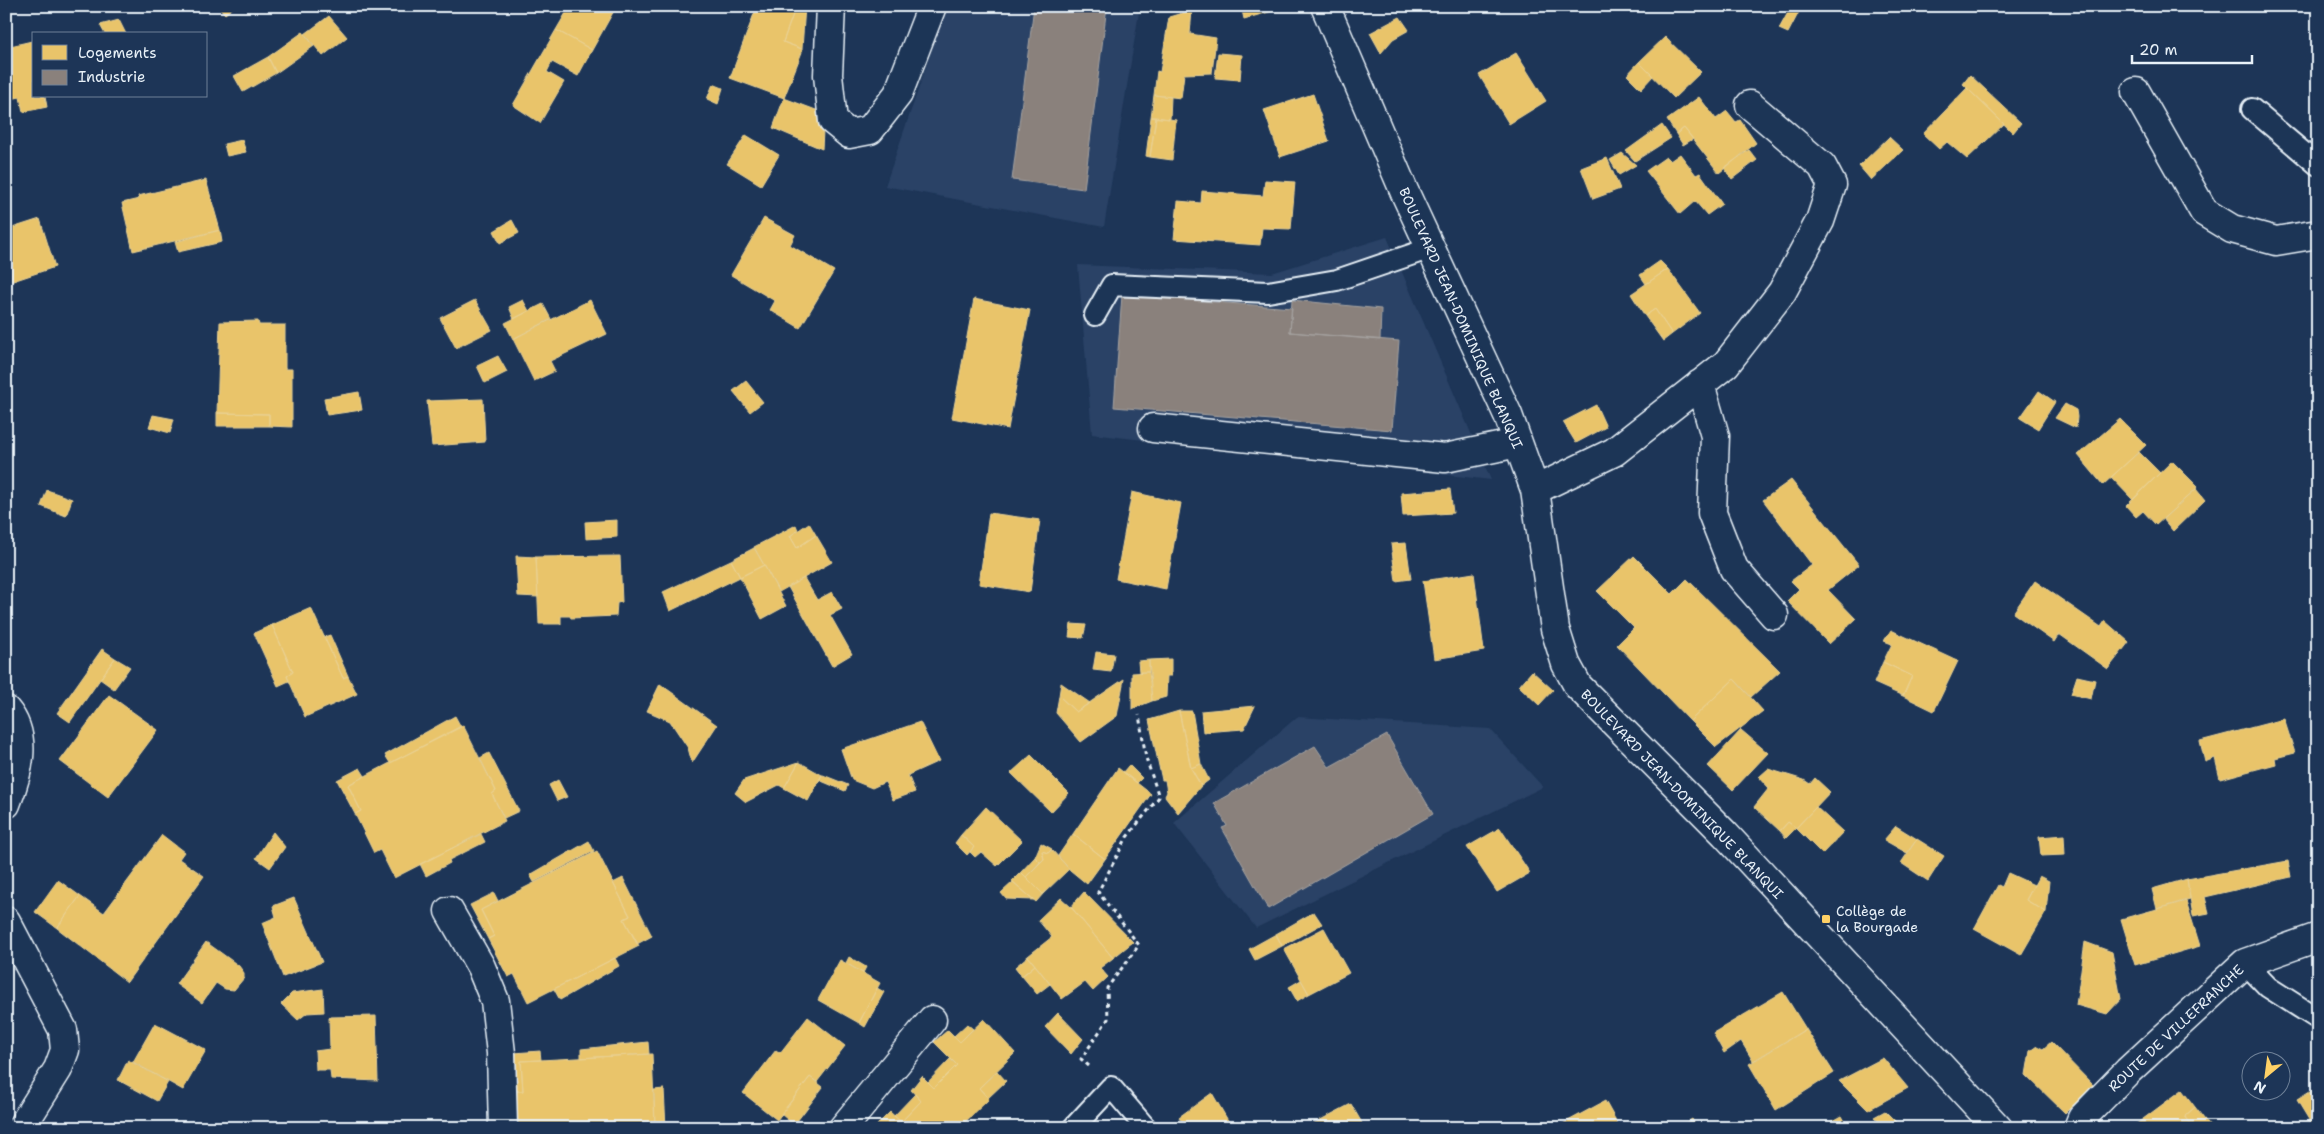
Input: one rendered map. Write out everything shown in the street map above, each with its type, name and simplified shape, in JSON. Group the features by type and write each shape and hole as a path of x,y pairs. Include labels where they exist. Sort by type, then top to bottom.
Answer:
{"street":[{"path":"831,6 828,75 833,121 849,134 870,130 898,94 932,6"},
{"name":"BOULEVARD JEAN-DOMINIQUE BLANQUI","path":"1325,6 1430,248 1508,415 1535,490 1555,629 1566,664 1578,686 1725,834 1998,1128"},
{"path":"2136,92 2204,212 2232,229 2276,240 2318,234"},
{"path":"1535,490 1614,452 1726,364 1782,292 1820,221 1832,185 1822,166 1750,105"},
{"path":"1700,384 1714,436 1712,513 1734,570 1774,615"},
{"path":"1154,428 1446,458 1518,443"},
{"path":"6,710 15,721 21,744 13,787 6,804"},
{"path":"449,911 481,967 495,1001 500,1053 503,1128"},
{"path":"6,922 63,1030 65,1050 58,1070 21,1128"},
{"name":"ROUTE DE VILLEFRANCHE","path":"2078,1128 2082,1118 2128,1071 2245,963 2318,938"},
{"path":"843,1128 932,1020"}],"lane":[{"path":"2252,109 2318,165"},
{"path":"1095,314 1112,285 1268,292 1338,280 1430,248"},
{"path":"2245,963 2268,987 2318,1019"},
{"path":"1073,1128 1111,1087 1146,1128"}],"path":[{"path":"1111,1087 1081,1059 1108,1019 1107,988 1139,945 1098,892 1127,837 1159,797 1146,758 1139,716"}],"shaded area":[{"path":"947,6 1140,6 1104,227 885,186"},
{"path":"1387,237 1491,480 1092,434 1078,265 1272,273"},
{"path":"1297,717 1490,729 1543,787 1256,928 1174,823"}],"building: Logements":[{"path":"218,6 235,6 225,14"},
{"path":"570,6 616,7 592,50 556,30"},
{"path":"757,6 796,6 783,42 802,49 802,52 784,98 730,78"},
{"path":"796,6 805,6 802,49 783,42"},
{"path":"1241,6 1282,6 1283,8 1244,19"},
{"path":"1791,6 1802,6 1799,12"},
{"path":"1791,7 1799,12 1788,33 1779,29"},
{"path":"1192,10 1190,34 1216,38 1212,73 1184,74 1181,98 1154,95 1157,71 1160,72 1169,17"},
{"path":"329,16 347,37 323,56 305,34"},
{"path":"1400,17 1409,30 1393,39 1381,53 1370,33"},
{"path":"119,20 125,32 104,32 100,25"},
{"path":"556,30 592,50 578,76 552,62 547,72 564,82 540,123 513,105"},
{"path":"303,32 314,46 276,73 268,57"},
{"path":"1665,37 1701,72 1674,98 1639,62"},
{"path":"32,41 32,98 45,98 47,107 23,112 20,97 6,100 6,47"},
{"path":"1218,53 1242,55 1240,80 1215,78"},
{"path":"1516,53 1546,101 1509,124 1479,75"},
{"path":"268,57 276,73 243,92 234,76"},
{"path":"1639,62 1653,76 1641,89 1627,75"},
{"path":"1970,75 2021,123 2013,133 1963,84"},
{"path":"713,84 723,88 718,104 707,99"},
{"path":"1967,88 2004,124 1967,159 1947,142 1939,149 1923,134"},
{"path":"1313,94 1329,141 1280,157 1264,110"},
{"path":"1154,95 1171,97 1170,119 1151,117"},
{"path":"1699,97 1716,119 1727,111 1736,122 1740,120 1756,143 1719,173 1684,128 1676,134 1667,120"},
{"path":"784,98 824,113 822,149 773,128"},
{"path":"1151,117 1156,117 1150,157 1146,156"},
{"path":"1156,117 1176,120 1172,160 1150,157"},
{"path":"1662,125 1671,138 1635,161 1626,151"},
{"path":"1684,128 1693,139 1683,145 1676,134"},
{"path":"746,135 779,155 761,185 727,164"},
{"path":"1889,137 1903,150 1871,180 1859,166"},
{"path":"242,140 246,152 227,156 224,144"},
{"path":"1749,150 1757,160 1732,179 1724,168"},
{"path":"1622,153 1636,165 1619,175 1610,160"},
{"path":"1680,154 1696,175 1700,173 1722,204 1707,215 1695,201 1680,214 1646,171 1666,157 1670,161"},
{"path":"1607,158 1620,189 1593,199 1581,168"},
{"path":"206,180 220,230 133,251 122,203 139,199 138,196"},
{"path":"1265,180 1295,182 1291,229 1262,228 1260,245 1174,239 1178,201 1201,203 1202,191 1263,196"},
{"path":"764,218 795,235 790,245 834,271 800,328 770,310 775,301 731,275"},
{"path":"40,219 55,267 10,282 6,271 6,230"},
{"path":"512,220 519,233 500,243 494,231"},
{"path":"220,230 222,242 178,252 175,242"},
{"path":"1660,261 1668,269 1646,284 1640,275"},
{"path":"1668,269 1700,313 1672,334 1655,309 1645,316 1631,294"},
{"path":"974,299 1030,310 1008,429 952,418"},
{"path":"475,300 492,330 456,348 440,318"},
{"path":"523,300 529,311 514,319 509,307"},
{"path":"590,300 607,334 550,361 555,371 534,381 513,339"},
{"path":"543,304 551,319 513,339 505,323"},
{"path":"1655,309 1672,334 1663,341 1645,316"},
{"path":"258,321 259,325 285,325 285,369 292,369 292,427 269,426 269,414 217,413 220,322"},
{"path":"498,356 507,372 485,383 477,366"},
{"path":"746,381 763,402 750,412 733,391"},
{"path":"2039,391 2055,402 2038,429 2020,418"},
{"path":"359,392 362,410 327,415 324,398"},
{"path":"483,399 485,442 432,446 427,401"},
{"path":"2065,404 2076,410 2076,428 2055,418"},
{"path":"1596,405 1606,427 1576,443 1563,422"},
{"path":"217,413 269,414 269,426 217,426"},
{"path":"153,415 174,419 170,433 149,427"},
{"path":"2120,419 2146,445 2103,485 2078,455"},
{"path":"2139,452 2160,473 2133,500 2111,477"},
{"path":"2172,461 2198,487 2156,525 2143,511 2136,517 2126,506"},
{"path":"1791,480 1859,565 1828,590 1856,619 1829,644 1787,601 1799,589 1791,581 1812,565 1763,500"},
{"path":"1450,489 1453,513 1403,516 1401,493"},
{"path":"2196,489 2205,500 2173,531 2163,519"},
{"path":"47,490 72,499 66,516 41,506"},
{"path":"1132,492 1181,503 1166,589 1116,579"},
{"path":"989,513 1040,520 1030,592 979,584"},
{"path":"617,520 617,537 586,539 585,522"},
{"path":"809,523 816,535 797,548 790,536"},
{"path":"796,525 798,530 790,536 797,548 816,535 832,562 779,592 754,547"},
{"path":"1406,543 1411,579 1396,581 1391,544"},
{"path":"754,548 764,565 740,577 731,560"},
{"path":"516,556 536,557 538,597 518,596"},
{"path":"620,556 622,602 617,603 616,616 571,618 570,616 561,616 561,624 539,624 536,557"},
{"path":"1634,556 1672,594 1687,579 1780,671 1751,697 1734,679 1690,721 1617,645 1634,628 1597,591"},
{"path":"731,560 740,577 670,611 663,592"},
{"path":"764,565 786,606 762,619 740,577"},
{"path":"1474,573 1484,651 1434,659 1423,581"},
{"path":"804,578 817,600 832,592 842,609 830,615 852,654 832,666 788,587"},
{"path":"2035,581 2101,627 2105,621 2129,642 2108,669 2059,634 2054,642 2013,613"},
{"path":"311,608 343,678 348,676 357,694 305,717 287,676 293,672 272,625"},
{"path":"1071,624 1086,625 1083,638 1069,637"},
{"path":"272,625 293,672 287,676 289,681 278,686 254,633"},
{"path":"1891,630 1958,661 1934,711 1903,696 1912,676 1883,662 1892,644 1884,641"},
{"path":"330,635 348,676 343,678 324,637"},
{"path":"102,649 115,658 70,722 57,713"},
{"path":"1096,652 1114,654 1111,672 1093,670"},
{"path":"115,658 130,667 114,689 100,679"},
{"path":"1171,659 1171,676 1167,676 1166,697 1152,701 1149,660"},
{"path":"1149,660 1149,672 1139,672 1138,661"},
{"path":"1883,662 1912,676 1903,696 1874,683"},
{"path":"1532,671 1553,690 1539,705 1519,686"},
{"path":"1149,672 1152,701 1132,709 1132,673"},
{"path":"2077,676 2095,680 2091,699 2071,694"},
{"path":"1124,679 1117,716 1081,742 1056,713 1059,696 1076,712"},
{"path":"1734,679 1763,711 1716,747 1690,721"},
{"path":"1061,683 1090,703 1076,712 1059,696"},
{"path":"660,684 717,725 692,763 688,748 670,721 647,711"},
{"path":"109,695 158,730 108,797 60,761"},
{"path":"1255,706 1244,729 1203,732 1201,711"},
{"path":"1179,711 1191,768 1201,786 1178,813 1165,796 1167,792 1165,780 1162,780 1149,720"},
{"path":"1179,711 1192,711 1201,764 1191,768"},
{"path":"455,716 461,727 390,763 385,755"},
{"path":"2284,719 2295,753 2275,758 2276,764 2220,779 2215,758 2205,762 2200,741"},
{"path":"920,722 939,761 908,775 915,792 893,800 885,782 872,788 852,780 841,749"},
{"path":"463,725 496,791 492,794 505,821 394,878 380,850 374,853 355,814 361,811 348,785"},
{"path":"1741,730 1768,753 1733,790 1708,766"},
{"path":"489,753 519,811 504,818 492,794 496,791 480,758"},
{"path":"1031,755 1069,793 1051,812 1011,773"},
{"path":"799,762 822,775 808,801 784,788"},
{"path":"799,762 784,788 779,785 746,802 735,793 744,780"},
{"path":"1201,764 1209,780 1201,786 1191,768"},
{"path":"1129,765 1142,778 1137,783 1123,772"},
{"path":"360,768 365,776 348,785 361,811 355,814 337,780"},
{"path":"1118,768 1151,794 1105,859 1073,834"},
{"path":"1768,769 1804,780 1810,784 1815,778 1830,792 1796,828 1788,822 1780,831 1754,807 1769,788 1759,777"},
{"path":"822,775 848,785 845,791 819,780"},
{"path":"558,780 567,797 557,801 549,785"},
{"path":"986,807 1022,841 997,866 981,852 975,857 970,852 974,847 961,835"},
{"path":"1816,807 1843,832 1822,854 1796,828"},
{"path":"1788,822 1796,828 1786,838 1780,831"},
{"path":"1896,826 1917,839 1907,853 1884,840"},
{"path":"1500,828 1530,873 1497,892 1467,847"},
{"path":"273,832 285,847 270,868 256,858"},
{"path":"481,834 485,842 449,860 450,863 426,876 420,864"},
{"path":"1073,834 1105,859 1087,884 1070,870 1058,856"},
{"path":"162,835 184,852 179,859 204,876 127,982 57,928 80,896 104,913"},
{"path":"961,835 974,847 967,855 955,843"},
{"path":"2064,835 2065,855 2041,856 2039,837"},
{"path":"1917,839 1944,856 1928,881 1901,863"},
{"path":"589,841 594,851 534,882 530,875"},
{"path":"1041,843 1052,849 1048,853 1042,851 1044,859 1040,862 1035,857"},
{"path":"1052,850 1069,869 1043,894 1026,877 1044,859 1042,851 1048,853"},
{"path":"597,851 630,916 624,919 639,946 528,1002 514,974 508,977 488,939 494,936 481,910"},
{"path":"1035,857 1040,862 1026,877 1021,872"},
{"path":"2288,861 2291,877 2205,897 2209,913 2193,916 2187,879"},
{"path":"1021,872 1043,894 1036,902 1012,881"},
{"path":"2008,873 2034,885 2026,900 2046,912 2021,955 1974,929 1998,885 2002,887"},
{"path":"2039,876 2049,881 2046,912 2026,900"},
{"path":"623,878 652,936 637,944 624,919 630,916 613,883"},
{"path":"2187,879 2190,899 2157,909 2152,889"},
{"path":"58,880 80,896 57,928 35,912"},
{"path":"2317,881 2318,921 2312,922"},
{"path":"1013,882 1034,900 1006,899 1001,893"},
{"path":"1084,892 1133,942 1113,958 1071,907"},
{"path":"494,893 498,901 481,910 494,936 488,939 470,905"},
{"path":"294,898 322,962 283,977 262,923 276,917 273,906"},
{"path":"1061,898 1071,907 1113,958 1100,968 1108,977 1093,991 1085,982 1062,999 1028,956 1052,937 1038,920"},
{"path":"2186,901 2200,946 2135,965 2121,919"},
{"path":"1314,912 1322,924 1282,946 1276,934"},
{"path":"1324,928 1349,973 1309,994 1284,949"},
{"path":"1276,934 1282,946 1255,960 1249,949"},
{"path":"206,942 239,966 244,973 244,978 234,990 225,989 216,983 202,1003 176,984"},
{"path":"2085,942 2112,952 2121,999 2107,1014 2076,1005"},
{"path":"1028,956 1035,965 1022,976 1015,967"},
{"path":"849,957 866,967 863,973 846,963"},
{"path":"615,958 619,966 560,1000 554,989"},
{"path":"840,960 880,983 859,1023 818,1000"},
{"path":"1035,965 1050,984 1037,994 1022,976"},
{"path":"1301,980 1309,994 1297,1001 1289,987"},
{"path":"877,988 884,992 865,1027 859,1023"},
{"path":"323,989 324,1012 307,1013 298,1020 281,1004 292,993"},
{"path":"1783,992 1806,1029 1753,1061 1741,1041 1724,1053 1713,1033"},
{"path":"1058,1013 1083,1039 1071,1054 1045,1027"},
{"path":"376,1016 378,1081 331,1079 330,1070 316,1070 315,1051 330,1049 329,1017"},
{"path":"808,1017 845,1046 817,1082 810,1077 777,1120 743,1093 776,1050 780,1053"},
{"path":"984,1019 1015,1053 979,1088 989,1099 959,1128 879,1128 877,1125 890,1112 901,1122 921,1101 911,1090 922,1076 934,1088 957,1065 934,1042 948,1030 960,1042"},
{"path":"155,1023 206,1050 183,1090 133,1062"},
{"path":"967,1024 973,1029 960,1042 954,1036"},
{"path":"1806,1029 1834,1073 1776,1110 1749,1064"},
{"path":"648,1042 649,1054 581,1058 581,1049"},
{"path":"2051,1042 2093,1085 2065,1113 2026,1075 2030,1051 2037,1046 2043,1049"},
{"path":"540,1051 541,1060 521,1061 523,1091 516,1091 514,1053"},
{"path":"652,1054 655,1127 518,1128 516,1091 523,1091 521,1061"},
{"path":"1883,1058 1908,1088 1868,1110 1839,1081"},
{"path":"950,1059 957,1065 934,1088 928,1082"},
{"path":"128,1060 168,1082 157,1101 118,1080"},
{"path":"997,1071 1006,1081 988,1098 979,1088"},
{"path":"810,1077 823,1087 794,1125 781,1114"},
{"path":"2318,1087 2318,1128 2314,1128 2297,1100"},
{"path":"664,1089 666,1128 650,1128 655,1127 654,1090"},
{"path":"2182,1090 2195,1107 2185,1116 2194,1128 2131,1128"},
{"path":"1212,1093 1230,1124 1222,1128 1186,1128 1179,1117"},
{"path":"915,1094 921,1101 901,1122 894,1116"},
{"path":"1605,1101 1620,1128 1555,1128"},
{"path":"1351,1104 1362,1123 1352,1128 1305,1128"},
{"path":"2195,1107 2211,1128 2194,1128 2185,1116"},
{"path":"1885,1111 1902,1128 1884,1128 1874,1117"},
{"path":"1842,1116 1849,1128 1820,1128"},
{"path":"1692,1119 1697,1128 1679,1128"}],"building: Industrie":[{"path":"1034,6 1107,6 1084,189 1012,180"},
{"path":"1122,295 1292,308 1290,332 1399,341 1392,430 1114,407"},
{"path":"1292,300 1381,309 1380,340 1290,332"},
{"path":"1387,735 1433,814 1268,909 1222,828 1227,826 1214,803 1315,746 1329,767"}],"place":[{"name":"Collège de la Bourgade","path":"1826,919"}]}
